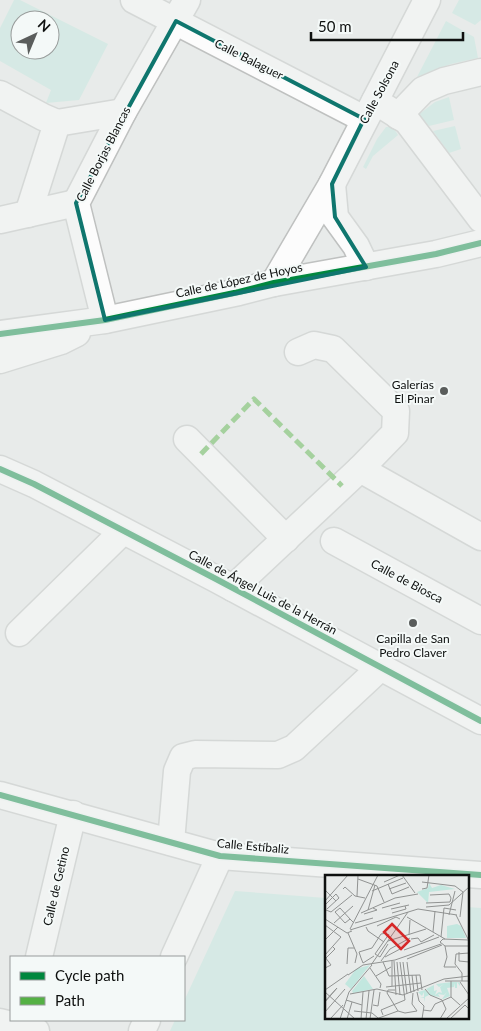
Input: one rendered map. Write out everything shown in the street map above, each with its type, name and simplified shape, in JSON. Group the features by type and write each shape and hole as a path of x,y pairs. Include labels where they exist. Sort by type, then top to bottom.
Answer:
{"street":[{"name":"Calle Balaguer","path":"134,0 181,10 370,110"},
{"name":"Calle Solsona","path":"274,283 332,184 427,0"},
{"name":"Calle Borjas Blancas","path":"105,320 76,203 123,112 181,10"},
{"path":"398,116 423,90 444,81 481,72"},
{"path":"0,94 57,123 123,112"},
{"path":"370,110 398,116 407,122 481,219"},
{"path":"28,214 57,123"},
{"path":"332,184 336,217 356,246 366,267"},
{"path":"0,220 76,203"},
{"name":"Calle de López de Hoyos","path":"0,334 105,320 274,283 366,267 481,243"},
{"path":"0,360 61,342 105,320"},
{"path":"233,588 360,469 395,433 396,411 333,349 314,345 298,352"},
{"path":"194,446 286,539"},
{"name":"Calle de Ángel Luis de la Herrán","path":"0,464 34,484 481,721"},
{"name":"Calle de Ángel Luis de la Herrán","path":"0,469 34,484"},
{"path":"360,469 481,537"},
{"path":"19,633 123,531"},
{"name":"Calle de Biosca","path":"334,541 481,621"},
{"path":"171,842 177,771 183,757 195,754 278,755 294,748 381,667"},
{"name":"Calle Estíbaliz","path":"0,795 220,856 481,875"},
{"name":"Calle de Getino","path":"39,956 73,814"},
{"path":"174,956 220,856"}],"highlighted area":[{"path":"176,21 364,119 332,184 335,217 366,267 105,320 76,203"}],"green space":[{"path":"14,0 20,0 40,10 10,10 10,60 60,60 60,20 108,44 79,100 46,103 51,90 0,61 0,28"},
{"path":"459,0 481,0 481,20 475,25 452,13"},
{"path":"446,21 474,37 478,58 451,64 417,77"},
{"path":"449,97 454,120 429,126 418,115 435,102"},
{"path":"455,126 461,149 449,153 433,131"},
{"path":"386,127 393,127 398,135 373,156 366,169 363,167 377,139"},
{"path":"235,891 325,898 325,1018 468,1018 468,907 481,908 481,1031 170,1031 175,1021 185,1021 185,999"}],"marked path":[{"path":"201,454 254,399 342,486"}],"cycle path":[{"path":"0,334 105,320 274,283 436,254 481,243"},
{"path":"0,469 34,484 216,579 481,721"},
{"path":"0,795 220,856 481,875"}],"place":[{"name":"Galerías El Pinar","path":"444,391"},
{"name":"Capilla de San Pedro Claver","path":"413,623"}]}
